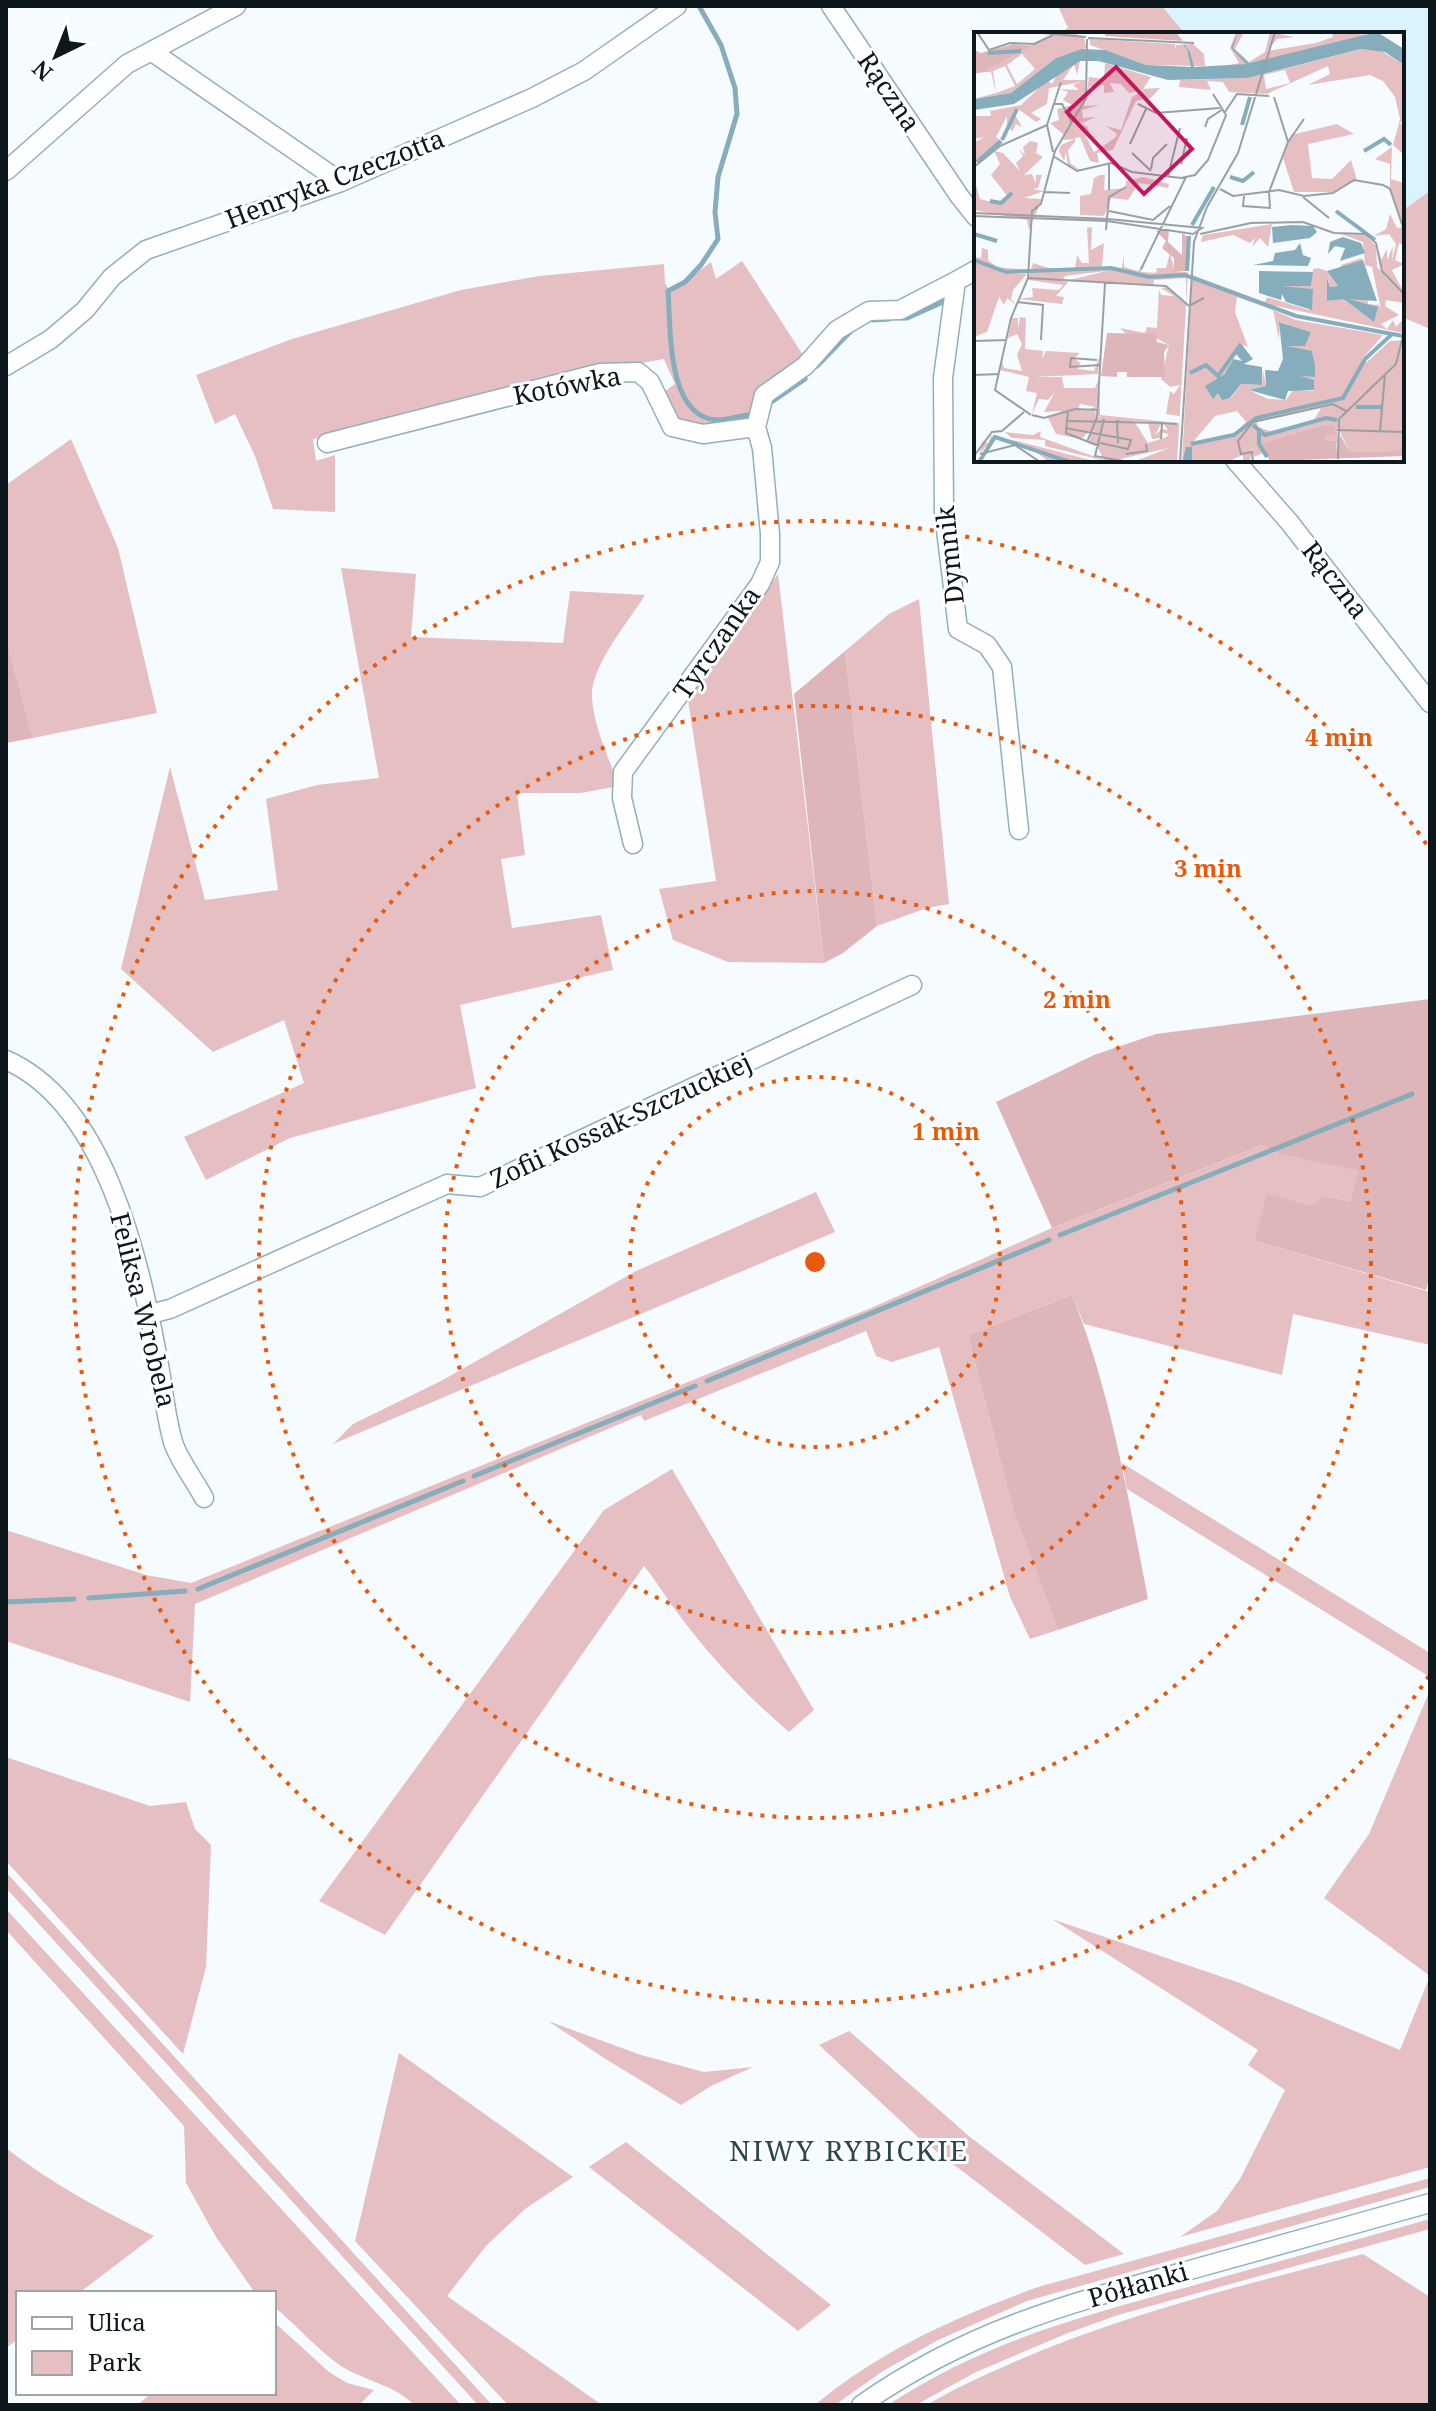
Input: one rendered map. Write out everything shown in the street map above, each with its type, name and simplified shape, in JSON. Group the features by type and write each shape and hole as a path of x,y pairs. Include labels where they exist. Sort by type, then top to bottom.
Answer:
{"street":[{"path":"6,171 127,64 236,6"},
{"name":"Henryka Czeczotta","path":"6,366 51,339 85,310 112,277 146,250 341,182 545,91 584,71 677,6"},
{"name":"Rączna","path":"831,6 974,214"},
{"path":"151,51 341,182"},
{"path":"756,427 764,395 805,366 837,330 869,311 900,310 974,271"},
{"name":"Dymnik","path":"956,281 943,378 944,513 958,629 987,645 1002,667 1019,830"},
{"name":"Kotówka","path":"327,443 600,373 638,372 650,382 672,427 703,434 756,427"},
{"name":"Tyrczanka","path":"633,844 622,798 626,766 674,705 760,584 770,562 762,448 756,427"},
{"name":"Rączna","path":"1237,462 1290,523 1430,703"},
{"name":"Zofii Kossak-Szczuckiej","path":"150,1314 170,1309 447,1184 480,1187 912,985"},
{"name":"Feliksa Wrobela","path":"6,1060 45,1085 66,1108 83,1133 127,1222 150,1314 174,1445 204,1498"},
{"name":"Półłanki","path":"861,2405 934,2359 1017,2321 1085,2299 1430,2203"}],"shaded area":[{"path":"1162,6 1430,6 1430,191 1404,210 1404,32 1183,32"},
{"path":"6,638 33,738 6,743"},
{"path":"845,651 877,926 843,953 824,963 794,694"},
{"path":"1430,999 1430,1276 1426,1290 1255,1241 1267,1194 1312,1206 1324,1196 1351,1201 1358,1170 1282,1155 1262,1145 1052,1228 996,1102 1094,1055 1156,1034"},
{"path":"1072,1295 1108,1407 1148,1599 1058,1630 1013,1510 968,1335"}],"green space":[{"path":"1058,6 1162,6 1183,32 1061,32 1068,28"},
{"path":"1430,191 1430,329 1404,318 1404,210"},
{"path":"742,261 805,358 762,394 747,422 723,427 680,424 661,394 675,384 664,359 625,366 313,439 316,461 335,455 335,512 273,509 255,456 235,414 215,424 196,375 292,339 461,290 539,276 664,264 665,283 671,292 711,262 716,279"},
{"path":"71,439 118,548 157,713 33,738 6,638 6,485"},
{"path":"341,568 416,574 411,637 563,643 570,591 645,595 603,659 593,686 596,720 619,786 581,793 517,793 525,855 501,859 512,928 601,915 613,970 460,1005 476,1088 290,1138 206,1180 184,1137 304,1083 284,1020 213,1052 121,969 170,767 205,900 278,890 266,799 317,785 379,778"},
{"path":"778,574 824,963 728,962 673,940 659,889 716,881 688,700"},
{"path":"919,599 949,904 927,908 877,926 845,651 889,614"},
{"path":"1262,1145 1282,1155 1358,1169 1352,1201 1324,1196 1255,1241 1430,1292 1430,1345 1293,1314 1282,1375 1084,1324 1072,1295 968,1335 1013,1510 1058,1630 1030,1639 1010,1597 939,1347 892,1362 876,1356 866,1331 644,1421 641,1415 195,1604 190,1702 6,1641 6,1530 146,1575 191,1583 871,1308 1052,1228"},
{"path":"816,1192 835,1232 333,1444 353,1424 441,1381 636,1271"},
{"path":"1122,1463 1430,1653 1430,1677 1127,1489"},
{"path":"672,1469 814,1710 789,1732 716,1660 644,1566 385,1935 319,1901 604,1510"},
{"path":"1430,1690 1430,1976 1324,1898 1369,1834"},
{"path":"6,1757 150,1806 186,1802 195,1829 211,1845 206,1967 183,2054 6,1861"},
{"path":"6,1872 492,2405 478,2405 6,1888"},
{"path":"6,1909 461,2405 414,2405 389,2388 350,2371 324,2353 276,2309 276,2291 253,2290 216,2237 186,2183 184,2126 6,1930"},
{"path":"1052,1919 1240,1983 1400,2050 1430,1976 1430,2167 1180,2237 1217,2211 1240,2179 1285,2090 1248,2065 1258,2050"},
{"path":"548,2021 641,2055 704,2072 753,2067 711,2086 681,2105"},
{"path":"849,2031 970,2137 1124,2254 1085,2265 919,2138 819,2045"},
{"path":"399,2053 573,2177 525,2209 486,2246 447,2296 602,2405 508,2405 355,2241"},
{"path":"626,2142 831,2305 798,2331 589,2167"},
{"path":"6,2148 77,2196 154,2236 82,2291 16,2291 16,2340 6,2348"},
{"path":"1430,2178 1430,2187 1027,2301 938,2340 883,2371 835,2405 815,2405 866,2367 921,2336 1038,2287"},
{"path":"1430,2219 1430,2229 1118,2315 976,2372 916,2405 888,2405 960,2364 1070,2321"},
{"path":"1363,2254 1430,2297 1430,2405 1275,2405 1271,2402 1269,2405 927,2405 1014,2362 1099,2329 1186,2301"},
{"path":"276,2324 329,2372 347,2383 374,2390 359,2405 138,2405 149,2395 276,2395"}],"waterway":[{"path":"699,6 721,45 735,88 737,114 718,177 715,212 718,239 685,282 668,291 671,347 680,388 688,404 700,415 717,420 748,415"},
{"path":"899,318 907,318 943,302"},
{"path":"873,320 889,319"},
{"path":"817,366 851,331"},
{"path":"770,403 805,379"},
{"path":"1060,1235 1412,1094"},
{"path":"707,1381 1049,1240"},
{"path":"474,1476 695,1386"},
{"path":"198,1589 463,1481"},
{"path":"89,1598 185,1591"},
{"path":"6,1602 74,1599"}],"district":[{"name":"NIWY RYBICKIE","path":"849,2151"}]}
